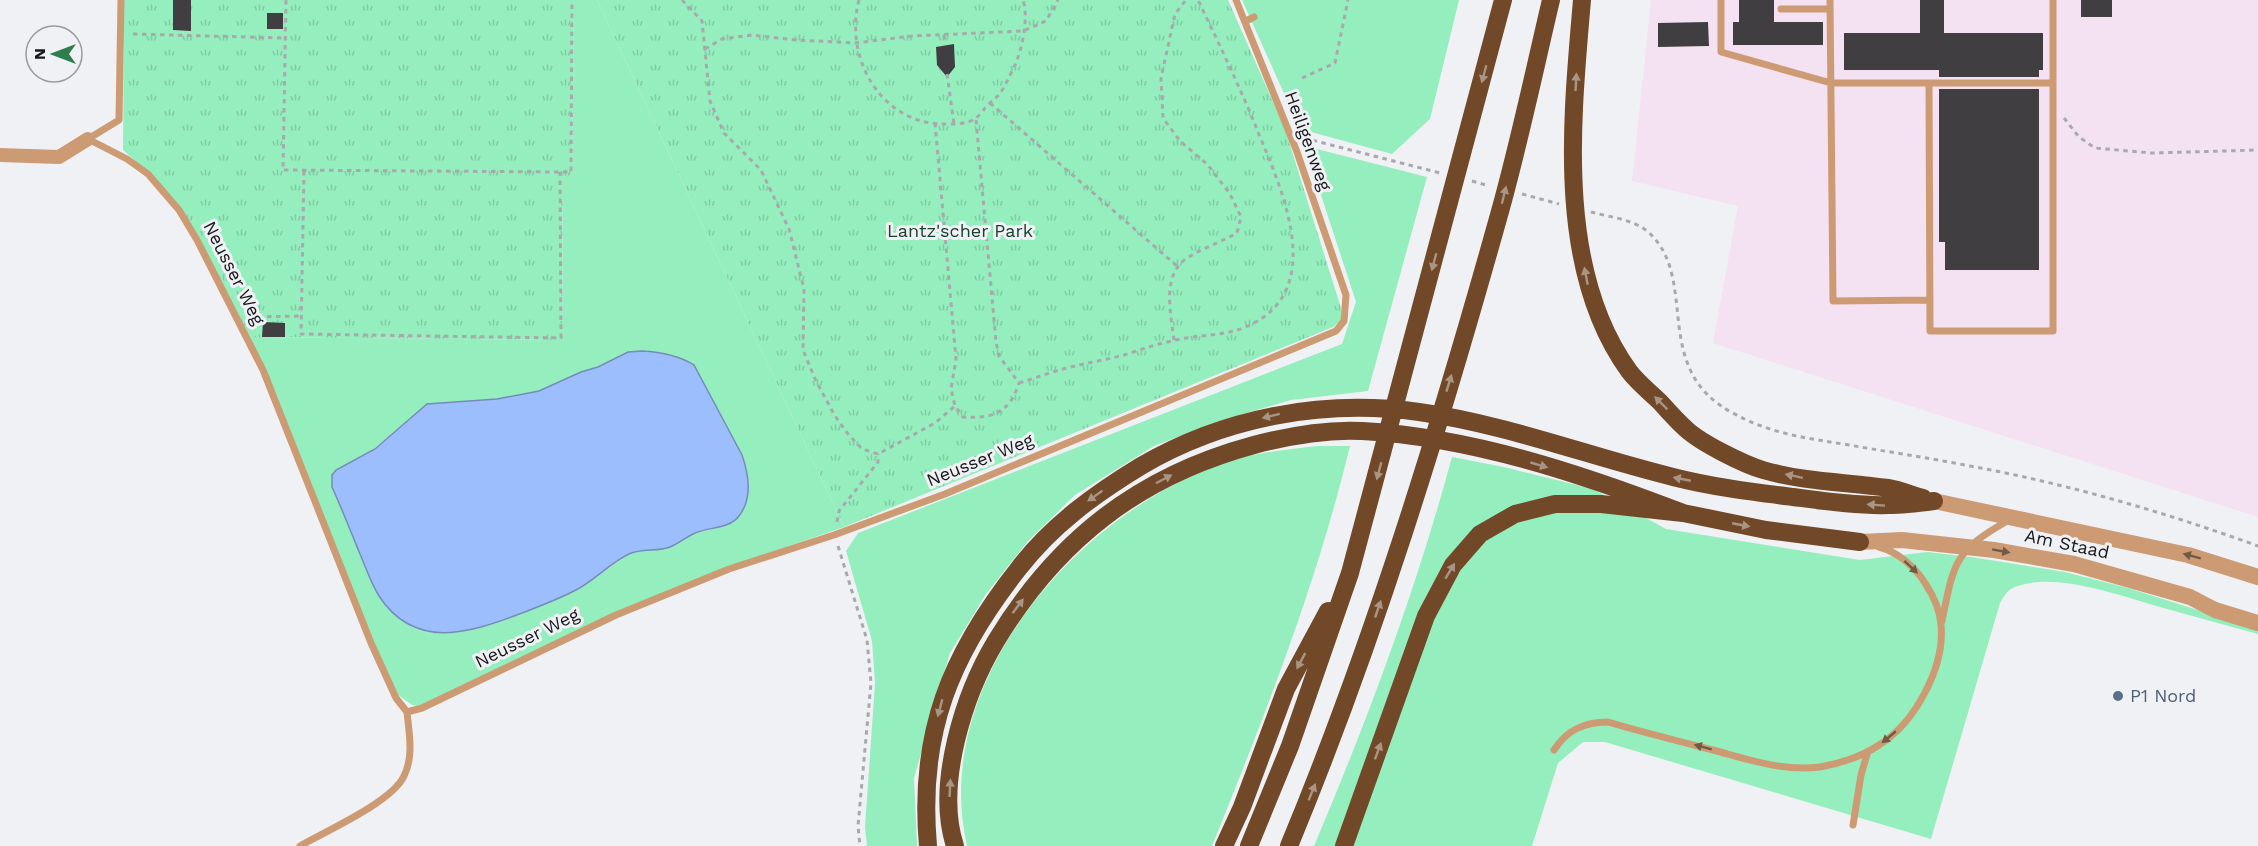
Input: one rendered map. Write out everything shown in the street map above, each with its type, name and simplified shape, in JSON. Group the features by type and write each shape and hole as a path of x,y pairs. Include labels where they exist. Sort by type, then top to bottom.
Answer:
{"highway":[{"path":"1248,846 1290,746 1350,573 1503,0"},
{"path":"1289,846 1326,758 1403,539 1500,214 1551,0"},
{"path":"1582,0 1575,81 1574,167 1578,233 1587,285 1605,331 1630,372 1688,431 1761,470 1825,483 1890,488 1934,501"},
{"path":"928,846 925,784 932,736 943,696 962,654 992,602 1034,549 1073,511 1155,458 1196,438 1279,414 1329,408 1363,407 1418,412 1489,426 1675,478 1741,490 1887,506 1934,501"},
{"path":"955,846 949,804 951,763 961,718 972,684 987,655 1014,610 1048,568 1086,531 1127,499 1177,472 1221,454 1275,440 1326,431 1360,430 1415,435 1483,449 1609,485 1683,513"},
{"path":"1344,846 1426,616 1453,565 1480,534 1515,514 1555,504 1601,504 1683,513 1766,530 1860,542"},
{"path":"1224,846 1242,807 1286,689 1350,573"}],"street":[{"path":"0,155 59,157 88,139"},
{"name":"Am Staad","path":"1934,501 2188,555 2258,577"},
{"name":"Am Staad","path":"1860,542 1902,540 1969,547 2093,568 2190,597 2216,609 2258,623"}],"lane":[{"path":"88,139 119,120 121,0"},
{"name":"Heiligenweg","path":"1236,0 1290,135 1346,295"},
{"path":"1721,0 1721,52 1831,83 2053,83"},
{"path":"1830,0 1833,301 1930,300"},
{"path":"1929,83 1930,331 2053,331 2053,0"},
{"path":"1781,9 1830,9"},
{"path":"1246,21 1254,17"},
{"name":"Neusser Weg","path":"88,139 135,164 165,192 197,240 263,370 371,643 396,698 407,712 422,708 636,607 729,569 834,535 945,494 1336,331 1344,321 1346,295"},
{"path":"1554,750 1561,740 1580,726 1593,722 1608,722 1786,768 1819,767 1838,763 1880,745 1899,729 1924,695 1933,674 1952,573 1959,558 1986,533 2014,517"},
{"path":"1860,542 1885,549 1904,560 1920,576 1935,600 1941,625"},
{"path":"300,846 377,803 399,784 404,776 410,754 407,712"},
{"path":"1853,825 1861,776 1868,751"}],"path":[{"path":"285,0 283,170 560,172 571,172 572,0"},
{"path":"681,0 702,21 710,101 724,133 760,170 789,229 804,289 803,350 816,381 835,416 862,449 878,454 935,423 955,406"},
{"path":"859,0 855,13 855,43 862,69 873,86 902,114 935,123 954,124 976,119 1001,93 1020,55 1023,0"},
{"path":"705,49 723,39 752,35 855,43 1023,31 1046,21 1058,0"},
{"path":"1174,340 1170,308 1171,282 1177,266 1187,258 1237,232 1241,217 1230,194 1208,165 1180,141 1163,118 1161,78 1175,14 1186,0"},
{"path":"1019,383 1174,340 1224,335 1250,326 1281,301 1293,259 1292,226 1282,190 1238,83 1198,0"},
{"path":"1302,78 1335,63 1348,0"},
{"path":"119,34 285,38"},
{"path":"944,35 945,44"},
{"path":"947,74 954,124"},
{"path":"2053,101 2079,137 2095,148 2151,153 2258,150"},
{"path":"990,103 1177,266"},
{"path":"976,119 996,342 999,356 1019,383"},
{"path":"935,123 956,358 951,389 955,406 963,417 981,418 993,415 1005,408 1015,396 1019,383"},
{"path":"1290,135 1400,162"},
{"path":"304,171 301,334 561,338 560,172"},
{"path":"1630,222 1647,231 1666,255 1674,291 1682,349 1691,374 1715,404 1744,420 1785,435 1971,466 2087,492 2188,521 2258,546"},
{"path":"239,322 252,316 301,316"},
{"path":"860,846 858,826 871,683 867,640 834,535 839,511 878,462 878,454"}],"shaded area":[{"path":"1651,0 2258,0 2258,517 1713,343 1738,206 1632,181"}],"green space":[{"path":"124,0 574,0 572,178 563,178 562,340 250,337 200,242 158,181 123,150"},
{"path":"574,0 597,0 844,527 729,567 421,706 412,705 397,694 372,641 250,337 562,340 563,178 572,178","holes":["611,361 694,365 745,464 748,486 746,500 739,517 722,526 694,534 670,547 629,554 576,591 508,618 468,630 435,633 412,627 360,459 427,404 497,399 539,391"]},
{"name":"Lantz'scher Park","path":"597,0 1228,0 1285,129 1341,308 1341,321 1333,327 844,527"},
{"path":"1242,0 1459,0 1430,119 1392,154 1300,129"},
{"path":"1305,146 1427,177 1368,391 1291,400 1219,421 1154,446 1075,495 1028,541 986,594 950,653 914,778 917,846 867,846 865,827 875,683 872,641 846,551 858,533 1342,344 1356,302"},
{"path":"1318,446 1350,446 1306,598 1212,846 967,846 961,784 971,722 995,663 1029,608 1072,559 1122,517 1177,483 1243,457"},
{"path":"1452,457 1593,489 1666,529 1860,560 1927,552 2065,572 2128,588 2258,629 2258,634 2068,583 2031,583 2012,588 2000,603 1931,839 1605,742 1583,742 1558,763 1532,846 1314,846 1390,654 1423,556"}],"water":[{"path":"642,351 669,355 694,365 742,455 748,478 748,494 739,516 724,526 693,534 670,547 629,554 570,593 483,627 444,633 426,631 409,625 393,613 374,586 332,487 332,475 336,470 375,449 427,404 497,399 539,391 628,352"}],"building":[{"path":"173,0 191,0 191,31 173,30"},
{"path":"1739,0 1774,0 1774,22 1823,22 1823,45 1733,45 1733,22 1739,22"},
{"path":"1920,0 1944,0 1944,33 2043,33 2043,70 2039,70 2039,77 1939,77 1939,70 1844,70 1844,33 1920,33"},
{"path":"2081,0 2112,0 2112,17 2081,17"},
{"path":"267,13 283,13 283,29 267,29"},
{"path":"1708,22 1709,46 1658,47 1658,23"},
{"path":"954,44 955,67 947,77 937,65 936,47"},
{"path":"1939,89 2039,89 2039,270 1945,270 1945,242 1939,242"},
{"path":"263,322 285,323 285,337 262,337"}],"place":[{"name":"P1 Nord","path":"2118,696"}]}
